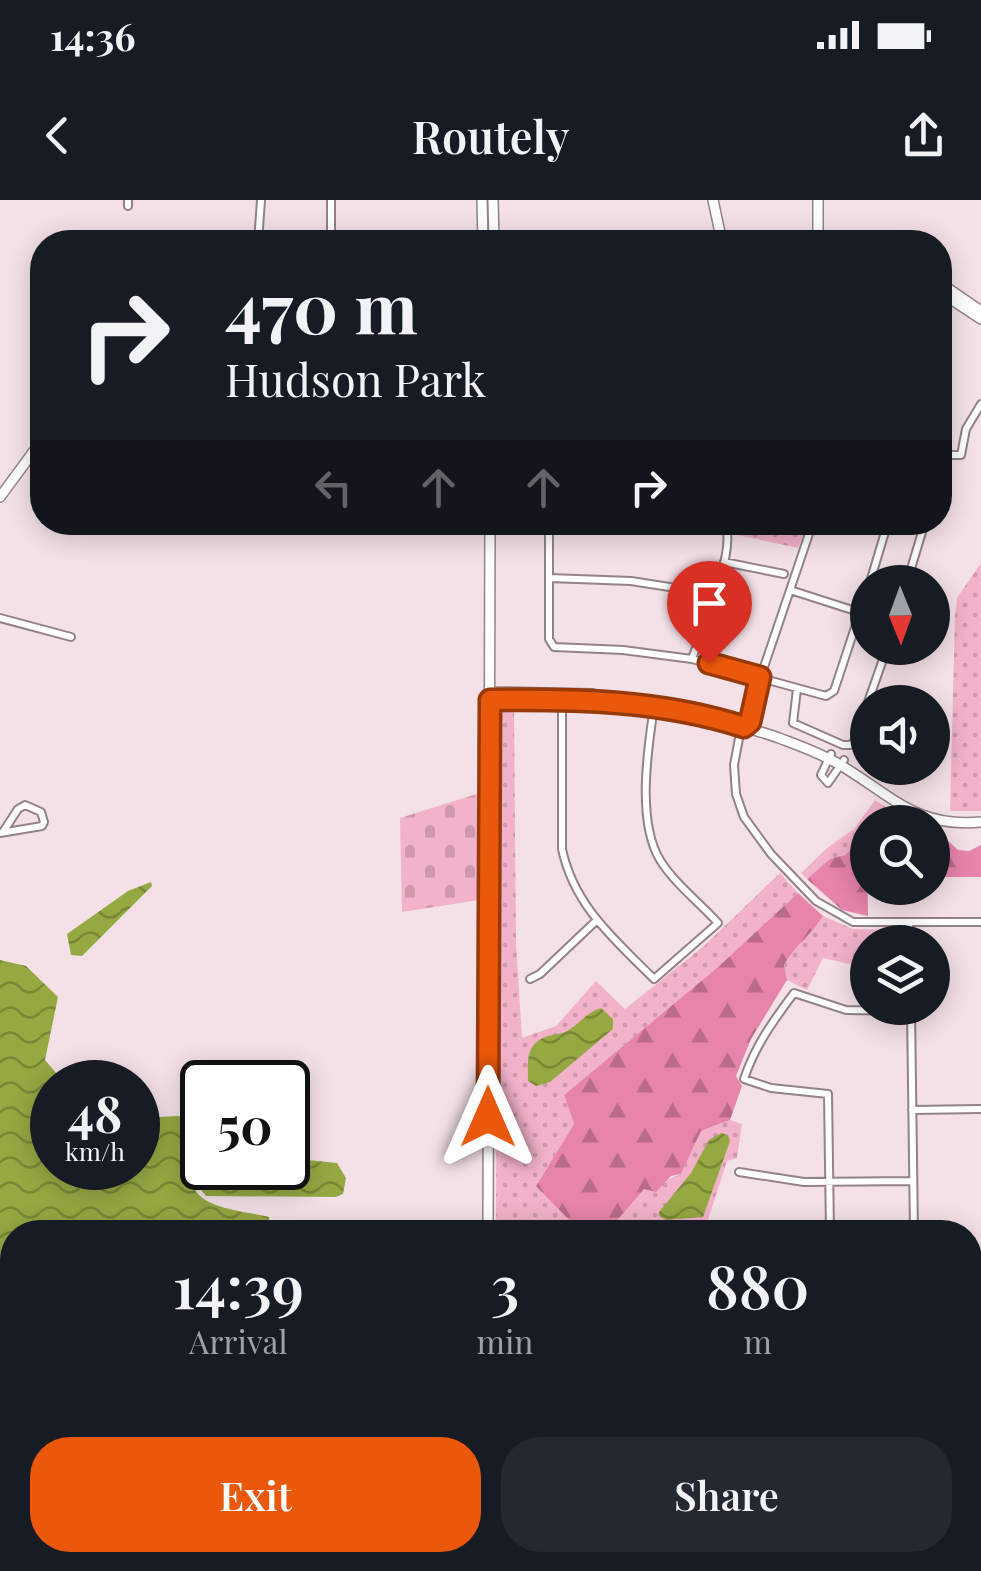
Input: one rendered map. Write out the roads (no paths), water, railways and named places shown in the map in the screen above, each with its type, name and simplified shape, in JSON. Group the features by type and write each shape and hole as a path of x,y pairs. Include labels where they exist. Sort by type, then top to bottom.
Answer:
{"street":[{"path":"259,230 261,200"},
{"path":"331,200 331,230"},
{"path":"482,200 482,230"},
{"path":"494,200 494,230"},
{"path":"714,200 720,230"},
{"path":"818,200 818,230"},
{"path":"952,291 981,311"},
{"path":"952,300 981,319"},
{"path":"952,455 961,455 963,435 981,404"},
{"path":"0,496 30,456"},
{"path":"488,1220 490,535"},
{"path":"549,535 552,645 692,659 822,696 834,691 850,649"},
{"path":"692,659 724,562 727,535"},
{"path":"809,535 734,766 736,794 744,818 816,900 853,922 981,922"},
{"path":"875,565 884,535"},
{"path":"913,565 922,535"},
{"path":"724,562 784,574"},
{"path":"549,578 631,581 714,594"},
{"path":"790,590 850,610"},
{"path":"0,618 72,637"},
{"path":"797,688 793,723 850,745"},
{"path":"490,696 552,692 654,703 746,723 843,763 905,809 950,822 981,819"},
{"path":"490,696 654,703"},
{"path":"562,699 562,849 573,885 596,920 654,980 718,922 661,863 652,844 647,802 654,703"},
{"path":"830,757 822,775 828,784 843,763"},
{"path":"26,805 41,812 42,826 2,832 18,809 26,805"},
{"path":"530,979 596,920"},
{"path":"830,1220 828,1094 771,1088 744,1078 758,1043 794,993 850,1010"},
{"path":"911,1025 914,1220"},
{"path":"912,1110 981,1109"},
{"path":"739,1172 829,1182 913,1181"}],"water":[{"path":"151,882 152,886 82,956 71,955 67,934 128,891"},
{"path":"0,960 26,966 58,997 45,1060 30,1060 30,1190 160,1190 160,1117 179,1116 180,1190 196,1190 222,1207 269,1220 0,1220"},
{"path":"601,1008 613,1019 613,1029 550,1082 536,1086 528,1081 529,1056 537,1041 567,1031"},
{"path":"721,1133 728,1135 730,1141 703,1217 666,1220 659,1216 691,1173 709,1140"},
{"path":"310,1160 337,1163 346,1178 343,1194 336,1197 206,1196 202,1190 310,1190"}]}
